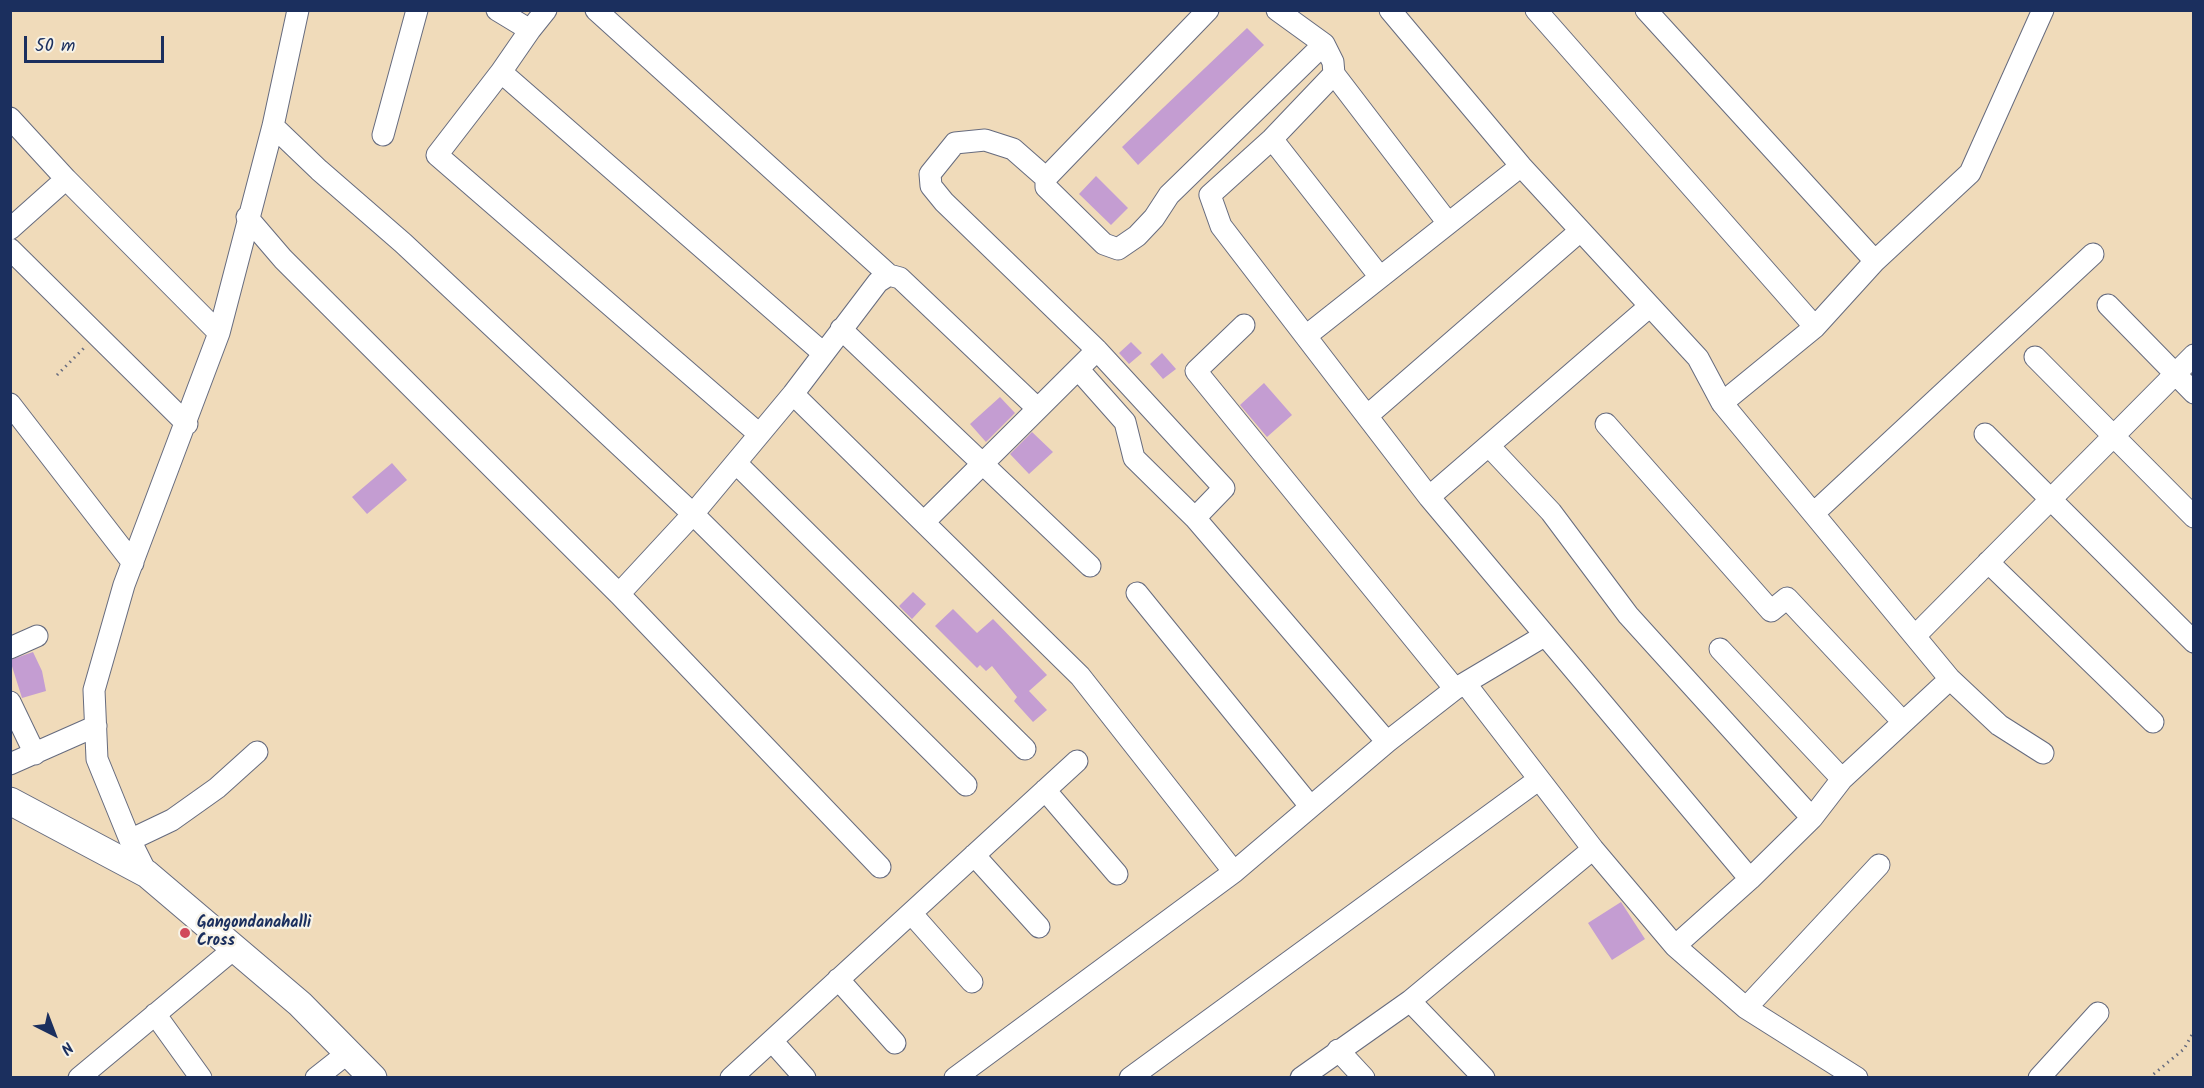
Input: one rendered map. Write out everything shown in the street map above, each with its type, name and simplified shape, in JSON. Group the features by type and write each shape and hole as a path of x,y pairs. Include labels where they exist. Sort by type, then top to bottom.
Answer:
{"main road":[{"path":"10,801 147,874 235,948 349,1052 373,1077"}],"street":[{"path":"147,874 130,840 97,759 94,690 133,563 187,424 219,333 247,217 273,126 298,10"},
{"path":"383,135 417,10"},
{"path":"497,10 530,30"},
{"path":"546,10 437,155 759,434"},
{"path":"596,10 889,276 900,278 1037,408"},
{"path":"1208,10 1046,178 1046,187 1104,244 1118,249 1137,236 1154,218 1168,195 1324,44"},
{"path":"1277,10 1324,44 1333,62 1334,74 1448,224"},
{"path":"1390,10 1521,166 1698,358 1722,403 1916,635 1950,679 1999,725 2043,753"},
{"path":"1536,10 1815,327"},
{"path":"1722,403 1815,327 1875,261 1970,173 2043,10"},
{"path":"1652,12 1875,261"},
{"path":"501,72 823,353"},
{"path":"1334,74 1272,139 1210,195 1221,226 1430,498 1750,879"},
{"path":"10,118 66,179 219,333"},
{"path":"273,126 319,171 403,243 693,514 966,785"},
{"path":"1272,139 1380,277"},
{"path":"1046,178 1013,149 985,140 955,143 930,174 931,186 944,202 1098,350 1224,488 1195,518"},
{"path":"1305,336 1521,166"},
{"path":"10,229 66,179"},
{"path":"247,217 283,259 619,594 880,867"},
{"path":"1367,416 1580,231"},
{"path":"10,249 187,424"},
{"path":"1814,513 2093,254"},
{"path":"619,594 693,514 793,394 878,282 889,276"},
{"path":"2108,305 2193,393"},
{"path":"1430,498 1650,306"},
{"path":"1244,325 1196,371 1675,946 1746,1008 1857,1077"},
{"path":"841,328 1090,567"},
{"path":"924,522 1098,350"},
{"path":"1916,635 2193,355"},
{"path":"2035,357 2193,517"},
{"path":"1078,369 1125,422 1134,458 1195,518 1387,742"},
{"path":"793,394 1080,676 1234,872"},
{"path":"10,404 133,563"},
{"path":"1606,424 1771,612 1787,598 1903,723"},
{"path":"1985,434 2193,642"},
{"path":"1489,446 1551,512 1628,615 1812,818"},
{"path":"736,463 1025,749"},
{"path":"1988,562 2153,722"},
{"path":"1137,593 1310,806"},
{"path":"10,648 37,636"},
{"path":"955,1077 1234,872 1387,742 1460,686 1544,636"},
{"path":"1720,649 1842,779"},
{"path":"1675,946 1750,879 1812,818 1842,779 1950,679"},
{"path":"10,702 35,754"},
{"path":"10,764 96,726"},
{"path":"130,840 172,820 217,788 257,752"},
{"path":"731,1077 1077,761"},
{"path":"1130,1077 1538,780"},
{"path":"1045,790 1117,874"},
{"path":"1301,1077 1410,1001 1593,849"},
{"path":"974,855 1039,927"},
{"path":"1746,1008 1880,865"},
{"path":"911,913 972,982"},
{"path":"84,1076 235,948"},
{"path":"838,979 896,1043"},
{"path":"1410,1001 1484,1077"},
{"path":"2038,1077 2098,1013"},
{"path":"155,1014 201,1077"},
{"path":"772,1041 805,1077"},
{"path":"1338,1050 1364,1077"},
{"path":"316,1077 349,1052"}],"path":[{"path":"57,375 97,333"},
{"path":"2149,1077 2184,1049 2193,1030"}],"building":[{"path":"1247,28 1264,45 1138,165 1122,147"},
{"path":"1096,176 1128,208 1111,225 1079,194"},
{"path":"1131,342 1142,353 1129,364 1119,353"},
{"path":"1162,353 1176,369 1163,379 1150,364"},
{"path":"1264,383 1292,415 1267,437 1240,405"},
{"path":"1000,397 1015,413 986,442 970,424"},
{"path":"1032,432 1053,452 1029,474 1010,454"},
{"path":"392,463 407,480 367,514 352,497"},
{"path":"913,592 926,604 912,619 899,606"},
{"path":"953,609 977,633 993,619 1047,675 1029,691 1047,710 1033,722 1014,701 1017,697 992,666 986,671 980,665 977,668 935,626"},
{"path":"33,652 42,671 46,691 22,698 10,660"},
{"path":"1621,902 1645,939 1612,960 1588,923"}],"place":[{"name":"Gangondanahalli Cross","path":"185,933"}]}
